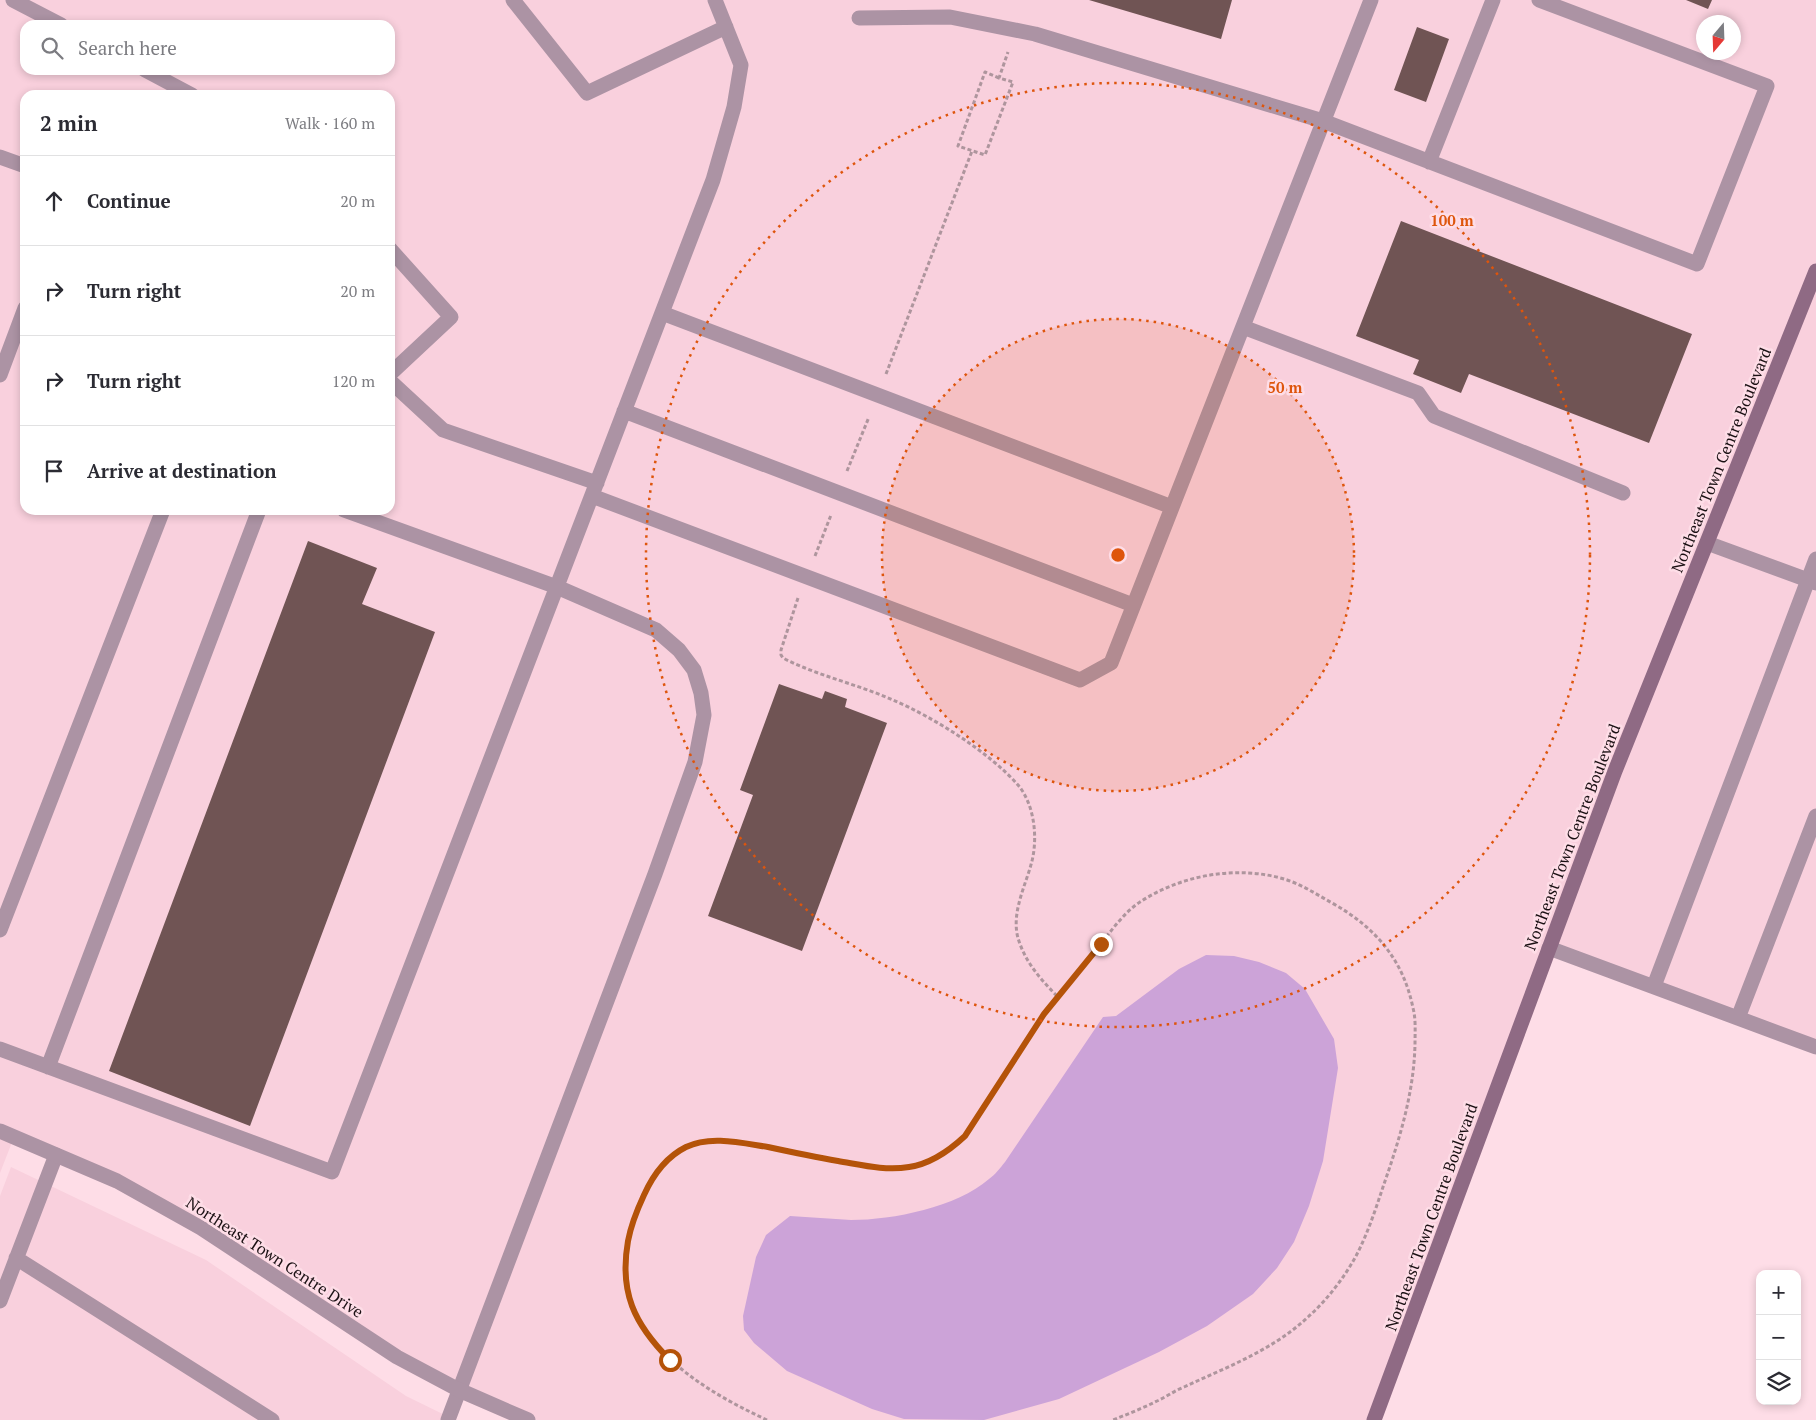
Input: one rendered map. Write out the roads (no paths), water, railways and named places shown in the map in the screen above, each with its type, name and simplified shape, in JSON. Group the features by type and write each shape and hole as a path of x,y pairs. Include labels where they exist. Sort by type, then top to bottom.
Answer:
{"street":[{"path":"14,0 51,20"},
{"path":"513,0 587,93 726,27"},
{"path":"0,1049 332,1172 713,180 734,107 741,65 715,0"},
{"path":"395,386 443,430 1080,680 1111,663 1371,0"},
{"path":"1429,162 1493,0"},
{"path":"859,18 950,17 1035,34 1323,121 1697,264 1767,86 1539,0"},
{"path":"154,75 183,90"},
{"path":"0,157 20,164"},
{"path":"395,255 451,317 395,369"},
{"name":"Northeast Town Centre Boulevard","path":"1374,1420 1615,771 1816,271"},
{"path":"662,313 1172,507"},
{"path":"0,375 20,321"},
{"path":"1242,327 1418,393 1434,416 1623,492"},
{"path":"624,411 1133,605"},
{"path":"0,930 162,515"},
{"path":"48,1067 257,515"},
{"path":"358,515 557,587 656,630 679,650 694,670 701,693 704,715 695,762 655,874 448,1420"},
{"path":"1707,543 1812,581"},
{"path":"1654,986 1812,581 1816,559"},
{"path":"1738,1018 1816,816"},
{"path":"1549,948 1816,1047"},
{"name":"Northeast Town Centre Drive","path":"0,1131 117,1181 201,1228 397,1357 459,1390 528,1420"},
{"path":"0,1301 56,1155"},
{"path":"16,1258 272,1420"}]}
